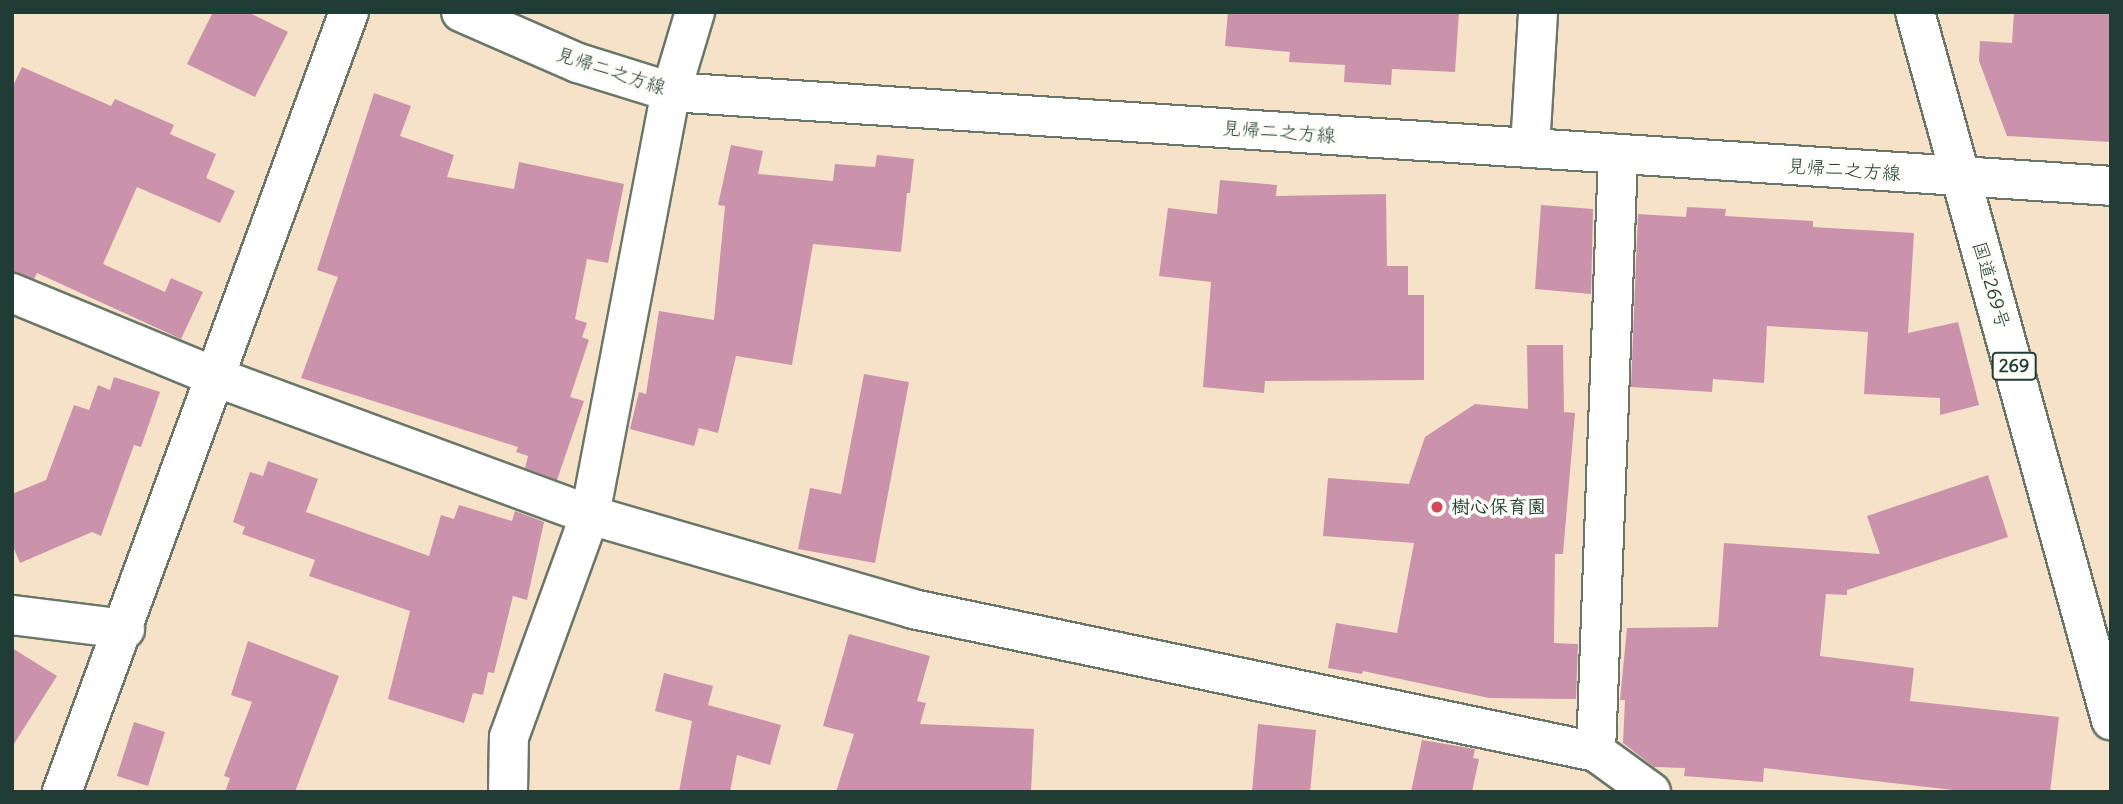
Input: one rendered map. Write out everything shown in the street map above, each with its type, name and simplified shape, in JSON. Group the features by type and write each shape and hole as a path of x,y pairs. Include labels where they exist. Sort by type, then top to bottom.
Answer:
{"main road":[{"path":"69,790 125,628 349,12"},
{"name":"見帰二之方線","path":"461,12 578,63 671,92 1962,179 2111,186"},
{"path":"508,792 509,737 590,515 671,92 695,12"},
{"path":"1530,148 1538,12"},
{"name":"国道269号","path":"1915,12 2111,720"},
{"path":"1596,752 1618,154"},
{"path":"12,293 218,378 590,515 913,609 1596,752 1651,792"},
{"path":"12,615 125,628"}],"building":[{"path":"213,12 248,12 288,32 255,97 187,64"},
{"path":"1228,12 1459,12 1455,72 1392,69 1391,85 1344,82 1345,65 1289,62 1290,52 1225,46"},
{"path":"2014,12 2111,14 2111,142 2007,136 1979,61 1980,41 2012,43"},
{"path":"22,67 111,106 115,99 174,125 170,134 216,154 206,178 235,191 220,223 137,187 103,264 165,292 171,278 203,292 181,339 37,273 34,279 12,272 12,88"},
{"path":"374,93 411,106 400,136 454,155 447,177 514,189 519,162 624,184 608,263 587,259 575,319 587,323 582,337 589,340 570,397 584,401 557,480 525,468 528,456 516,452 518,447 301,378 338,277 317,270"},
{"path":"731,145 763,151 758,174 833,181 835,164 875,167 877,155 914,159 910,193 907,193 901,252 813,244 792,365 736,356 718,433 699,428 694,446 630,429 639,392 646,394 659,311 714,320 725,206 718,205"},
{"path":"1220,180 1277,185 1276,196 1386,194 1387,266 1408,266 1408,295 1424,295 1424,380 1265,381 1264,393 1203,387 1211,282 1159,276 1168,208 1217,214"},
{"path":"1541,205 1593,209 1591,294 1535,289"},
{"path":"1687,207 1726,209 1725,216 1813,221 1813,227 1914,233 1908,333 1958,322 1979,405 1940,415 1940,398 1864,394 1868,332 1767,326 1764,383 1713,379 1712,392 1631,387 1638,214 1686,217"},
{"path":"1527,345 1563,345 1564,412 1575,413 1563,554 1555,554 1554,643 1578,644 1576,699 1489,698 1363,671 1362,674 1328,668 1336,623 1397,633 1414,543 1323,536 1328,478 1409,484 1425,437 1475,404 1528,409"},
{"path":"864,374 909,382 875,563 798,549 810,488 841,494"},
{"path":"114,377 160,392 141,447 134,445 101,536 92,532 20,563 12,544 12,494 46,480 74,405 89,410 98,385 110,390"},
{"path":"268,461 318,479 306,512 429,556 441,515 454,519 459,505 512,521 515,511 544,522 527,600 513,596 494,673 488,672 483,695 473,693 464,723 388,699 410,611 309,576 315,560 242,534 245,527 233,522 250,472 263,476"},
{"path":"1988,475 2008,537 1847,590 1847,595 1826,594 1820,656 1914,668 1910,701 2059,717 2050,792 1970,792 1764,768 1763,782 1684,776 1685,768 1654,767 1623,743 1625,700 1620,700 1627,628 1718,627 1724,543 1880,554 1867,516"},
{"path":"849,634 930,656 917,701 926,703 920,724 1034,729 1031,792 836,792 854,734 823,726"},
{"path":"248,641 339,676 295,792 225,792 230,778 224,776 252,702 231,695"},
{"path":"12,648 57,676 12,747"},
{"path":"664,673 713,686 708,705 781,725 770,765 737,755 730,792 679,792 692,721 655,711"},
{"path":"134,722 165,732 148,786 117,776"},
{"path":"1258,724 1316,730 1310,792 1252,792"},
{"path":"1422,740 1475,749 1473,758 1479,759 1472,792 1411,792"}],"place":[{"name":"樹心保育園","path":"1437,507"}]}
